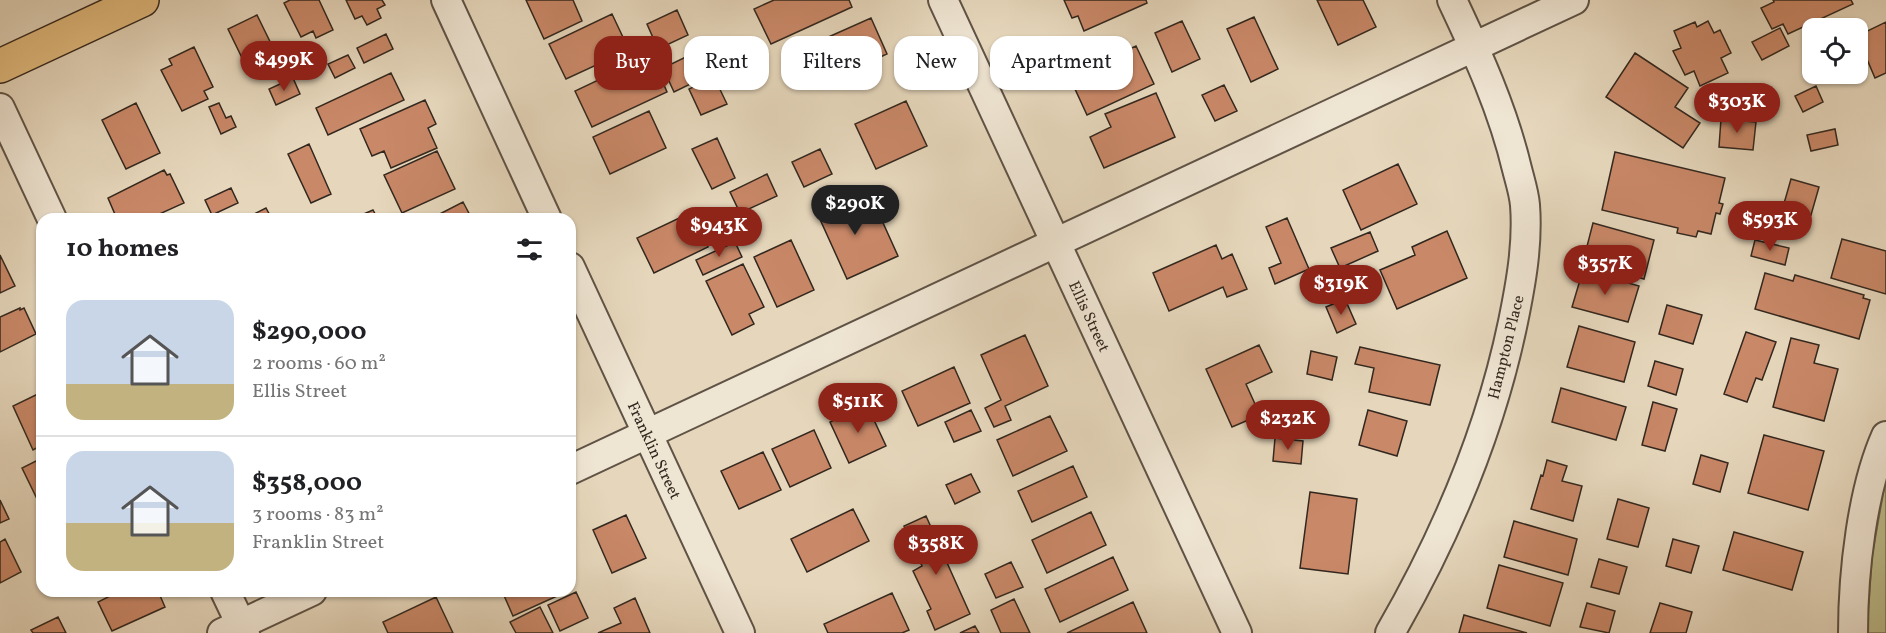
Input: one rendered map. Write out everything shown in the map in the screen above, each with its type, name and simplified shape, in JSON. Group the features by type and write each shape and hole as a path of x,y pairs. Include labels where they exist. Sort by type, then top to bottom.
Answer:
{"main road":[{"path":"0,66 142,0"}],"street":[{"path":"446,0 545,213"},
{"name":"Ellis Street","path":"943,0 1237,633"},
{"name":"Hampton Place","path":"1390,633 1440,542 1466,481 1506,354 1520,288 1526,243 1525,203 1511,145 1492,89 1452,0"},
{"path":"576,467 1574,0"},
{"path":"0,108 49,213"},
{"name":"Franklin Street","path":"576,280 740,633"},
{"path":"1853,633 1856,570 1864,519 1871,482 1886,435"},
{"path":"227,597 236,630 300,597"}],"shaded area":[{"path":"1886,478 1886,633 1867,633 1872,557"}],"building":[{"path":"290,0 319,0 333,30 316,38 313,31 301,37 284,3"},
{"path":"346,0 382,0 385,5 377,9 381,18 367,25 362,16 355,19"},
{"path":"526,0 573,0 582,21 544,39"},
{"path":"774,0 849,0 852,7 789,36 781,36 781,39 771,44 754,9"},
{"path":"1064,0 1146,0 1147,3 1084,31 1078,16 1072,18"},
{"path":"1317,0 1363,0 1376,27 1338,45"},
{"path":"1773,0 1851,0 1853,4 1823,18 1802,18 1802,28 1788,34 1783,24 1772,29 1761,8 1774,2"},
{"path":"677,10 688,35 672,42 672,36 652,36 647,24"},
{"path":"612,14 622,36 594,36 594,66 566,79 549,44"},
{"path":"257,15 277,56 260,64 257,58 245,64 228,29"},
{"path":"1254,17 1278,69 1251,82 1227,29"},
{"path":"871,18 879,36 831,36"},
{"path":"1182,21 1200,59 1172,72 1155,33"},
{"path":"1708,21 1714,33 1720,30 1731,53 1721,58 1728,73 1700,86 1694,71 1685,75 1673,51 1681,48 1674,31 1695,22 1697,27"},
{"path":"1886,22 1886,73 1875,78 1868,62 1868,31"},
{"path":"1780,28 1789,46 1762,60 1752,42"},
{"path":"386,34 393,49 364,63 357,48"},
{"path":"882,43 887,54 882,56"},
{"path":"1136,46 1154,84 1087,115 1075,90 1133,90 1133,47"},
{"path":"194,47 213,87 204,91 208,99 182,111 161,70 172,65 169,59"},
{"path":"1635,53 1688,88 1675,107 1700,123 1683,148 1606,97"},
{"path":"348,55 355,68 335,78 328,64"},
{"path":"684,58 684,87 674,92 672,88 672,64"},
{"path":"391,73 404,100 328,135 316,108"},
{"path":"293,78 300,94 276,105 269,89"},
{"path":"594,82 594,90 666,90 667,92 592,127 575,91"},
{"path":"1224,85 1237,111 1215,121 1202,95"},
{"path":"1816,86 1823,102 1803,112 1795,96"},
{"path":"689,90 720,90 727,104 701,115"},
{"path":"1156,93 1175,137 1104,168 1090,137 1111,127 1105,114"},
{"path":"425,100 436,124 428,128 437,148 391,168 384,151 372,156 360,129"},
{"path":"906,101 927,146 876,169 855,124"},
{"path":"136,103 160,153 126,169 102,120"},
{"path":"219,103 226,118 231,116 236,127 221,134 209,107"},
{"path":"649,111 666,148 610,174 593,137"},
{"path":"1721,119 1756,122 1753,150 1719,147"},
{"path":"1835,129 1838,145 1811,151 1807,135"},
{"path":"717,138 735,178 712,189 692,149"},
{"path":"309,144 331,194 311,203 288,154"},
{"path":"820,149 832,174 804,187 792,162"},
{"path":"437,151 455,189 402,213 384,175"},
{"path":"1615,152 1725,178 1719,203 1723,204 1720,214 1716,213 1711,234 1698,231 1696,237 1677,233 1678,228 1602,210"},
{"path":"1398,164 1417,204 1361,230 1343,190"},
{"path":"164,170 167,175 170,174 184,203 162,213 114,213 108,198"},
{"path":"767,174 777,196 740,213 730,192"},
{"path":"1791,179 1819,187 1811,215 1783,207"},
{"path":"231,188 238,203 216,213 211,213 205,200"},
{"path":"846,191 860,222 879,214 898,256 847,279 814,206"},
{"path":"463,202 469,213 442,213"},
{"path":"266,208 269,213 256,213"},
{"path":"692,212 708,247 654,273 637,238"},
{"path":"1287,218 1309,269 1275,284 1269,268 1281,263 1266,227"},
{"path":"1593,223 1654,240 1644,279 1583,262"},
{"path":"1447,231 1467,278 1397,309 1380,270 1415,255 1412,247"},
{"path":"1370,232 1378,251 1340,268 1331,248"},
{"path":"1842,239 1886,251 1886,294 1831,278"},
{"path":"791,240 814,290 777,307 754,257"},
{"path":"1755,240 1789,248 1785,265 1751,256"},
{"path":"735,242 742,257 703,275 696,260"},
{"path":"1216,245 1222,259 1232,254 1247,289 1227,297 1223,287 1169,311 1153,273"},
{"path":"0,255 15,286 0,293"},
{"path":"743,264 764,307 749,314 754,324 732,335 706,281"},
{"path":"1583,270 1639,286 1628,322 1572,307"},
{"path":"1765,273 1793,281 1795,275 1864,295 1863,298 1870,300 1859,339 1755,309"},
{"path":"1345,299 1356,324 1337,333 1326,307"},
{"path":"1667,305 1702,315 1693,344 1659,334"},
{"path":"20,308 20,310 24,308 36,334 0,352 0,317"},
{"path":"1579,326 1635,342 1624,382 1567,367"},
{"path":"1746,332 1776,342 1762,380 1756,378 1747,402 1724,394"},
{"path":"1025,335 1048,386 1005,406 1011,420 994,427 985,408 1001,400 981,355"},
{"path":"1791,338 1819,345 1814,363 1838,369 1824,421 1773,407"},
{"path":"1259,345 1272,372 1246,384 1260,415 1232,427 1206,369"},
{"path":"1360,347 1440,365 1430,405 1369,392 1374,368 1355,364"},
{"path":"1311,351 1337,357 1332,380 1307,374"},
{"path":"1655,361 1683,369 1676,395 1648,386"},
{"path":"954,367 970,403 918,426 902,391"},
{"path":"1561,388 1626,407 1616,440 1552,422"},
{"path":"36,395 36,448 33,450 13,406"},
{"path":"1653,402 1677,409 1665,451 1642,445"},
{"path":"867,405 886,446 849,463 830,422"},
{"path":"971,410 981,431 954,442 945,422"},
{"path":"1368,410 1407,421 1397,456 1359,445"},
{"path":"1050,416 1067,451 1013,476 997,440"},
{"path":"814,430 831,468 790,487 772,449"},
{"path":"1764,435 1824,451 1808,510 1748,493"},
{"path":"1275,438 1303,441 1301,464 1273,461"},
{"path":"763,452 781,490 739,509 721,471"},
{"path":"1701,455 1728,463 1720,492 1693,484"},
{"path":"1547,460 1567,466 1562,481 1582,486 1573,521 1531,509"},
{"path":"36,461 36,497 22,468"},
{"path":"1073,466 1087,497 1032,522 1018,491"},
{"path":"971,474 980,492 955,504 946,485"},
{"path":"1310,492 1357,499 1348,574 1300,568"},
{"path":"1618,499 1649,508 1638,547 1607,539"},
{"path":"0,500 9,519 0,523"},
{"path":"853,509 869,541 807,572 791,539"},
{"path":"1091,512 1106,545 1047,573 1032,540"},
{"path":"626,515 646,558 612,573 593,530"},
{"path":"926,516 970,614 935,630 927,611 931,609 913,571 922,566 904,526"},
{"path":"1514,521 1577,539 1568,575 1504,557"},
{"path":"1734,532 1803,552 1792,590 1723,570"},
{"path":"5,539 21,572 0,583 0,542"},
{"path":"1673,539 1699,546 1691,573 1666,566"},
{"path":"1113,557 1128,590 1060,622 1045,589"},
{"path":"1599,559 1627,567 1619,594 1591,587"},
{"path":"1011,562 1023,587 996,598 985,574"},
{"path":"1499,565 1563,583 1550,626 1487,608"},
{"path":"576,592 588,618 560,631 548,605 565,597 576,597"},
{"path":"892,593 909,630 902,633 828,633 824,624"},
{"path":"108,597 161,597 165,607 112,631 98,602"},
{"path":"436,597 453,633 388,633 383,622"},
{"path":"505,597 555,597 513,616"},
{"path":"635,598 650,633 598,633 621,623 614,608"},
{"path":"1014,599 1030,633 1001,633 991,610"},
{"path":"1133,602 1147,633 1067,633"},
{"path":"1587,603 1615,611 1609,633 1580,627"},
{"path":"1660,603 1692,612 1686,633 1650,633"},
{"path":"540,607 553,633 516,633 510,622"},
{"path":"1464,615 1527,633 1459,633"},
{"path":"58,617 66,633 33,633 31,630"},
{"path":"975,626 979,633 960,633"}]}
